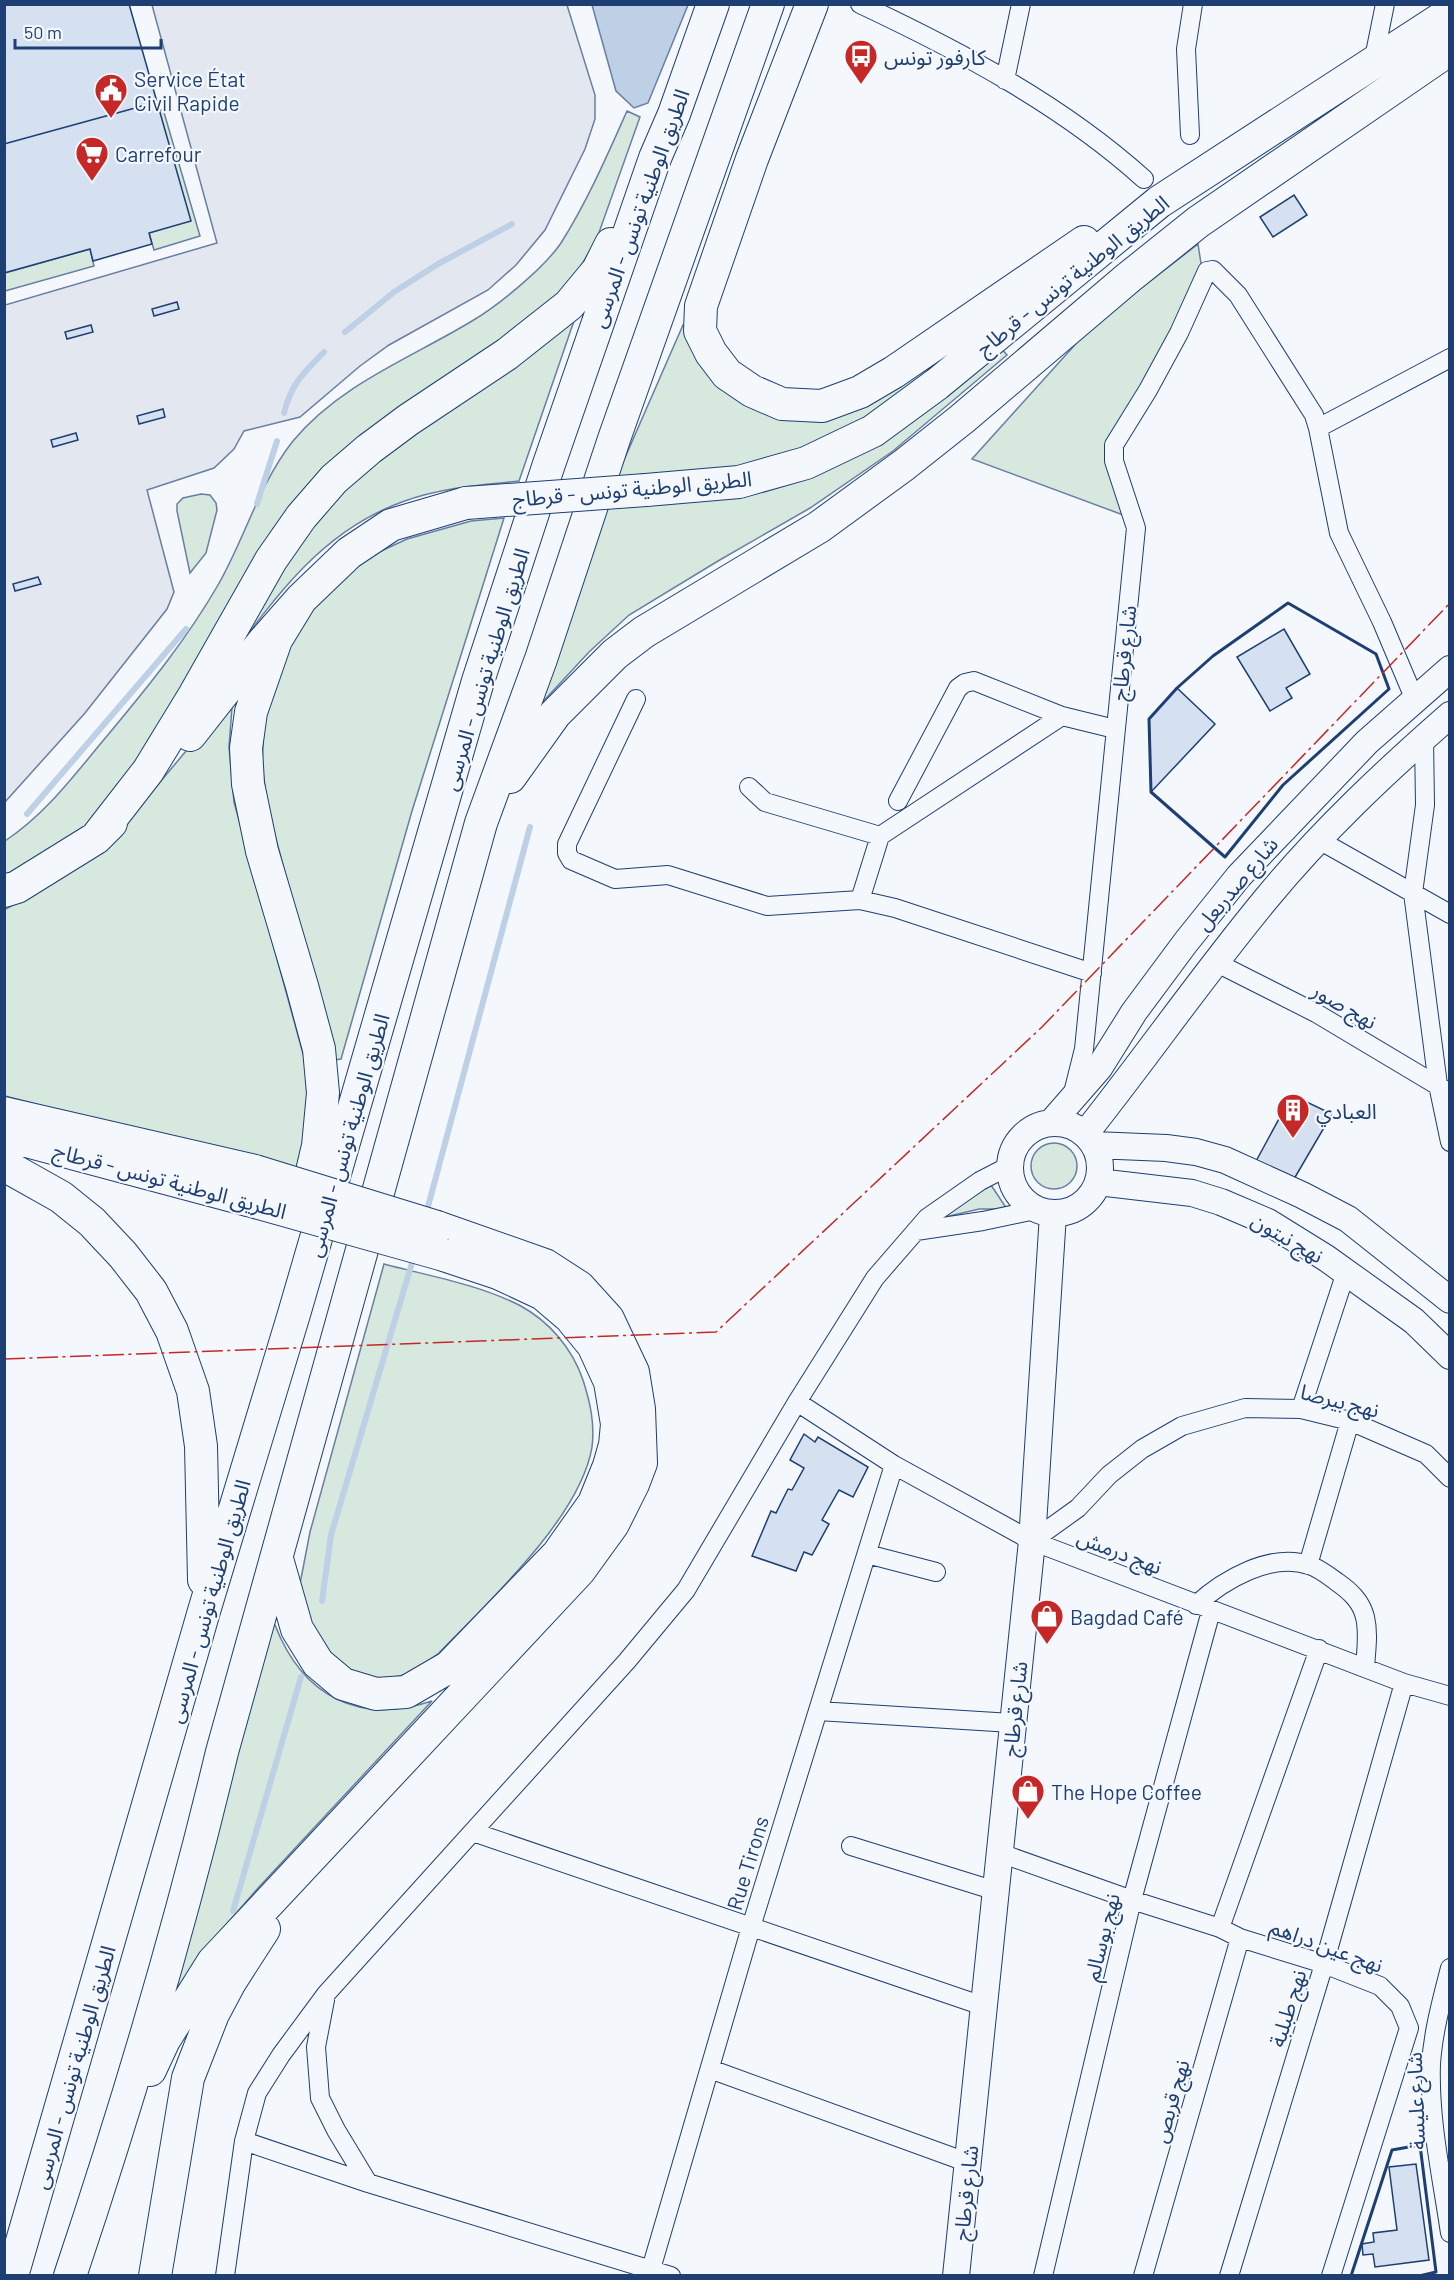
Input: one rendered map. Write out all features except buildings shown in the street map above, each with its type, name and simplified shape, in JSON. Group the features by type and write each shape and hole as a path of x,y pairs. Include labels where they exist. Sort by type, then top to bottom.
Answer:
{"highway":[{"name":"الطريق الوطنية تونس - المرسى","path":"12,2276 204,1611 294,1314 478,681 548,467 655,158 674,114 713,4"},
{"name":"الطريق الوطنية تونس - المرسى","path":"70,2276 105,2172 200,1846 222,1752 481,823 541,659 614,439 768,4"},
{"path":"812,4 744,180 721,254 701,306 700,331 711,353 727,374 752,391 782,404 822,406 860,392 894,372 1090,239 1151,191"},
{"name":"الطريق الوطنية تونس - قرطاج","path":"4,891 17,887 96,838 157,779 264,641 301,599 349,553 391,525 466,503 739,482 806,463 873,431 937,384 1097,255 1151,191 1373,63 1449,13"},
{"name":"الطريق الوطنية تونس - قرطاج","path":"481,823 525,753 555,714 615,654 653,627 819,527 962,419 1128,278 1198,222 1449,49"},
{"path":"96,838 148,771 195,694 271,560 301,517 334,479 369,449 507,354 569,305 598,270 655,158"},
{"path":"614,439 744,180"},
{"path":"294,1314 296,1239 318,1146 322,1082 316,1038 262,851 248,784 246,748 251,712 276,640 301,599"},
{"path":"4,1113 251,1185"},
{"name":"الطريق الوطنية تونس - قرطاج","path":"4,1135 251,1185 441,1241 498,1273 543,1294 570,1317 593,1345 610,1382 617,1424 615,1445 609,1466 594,1503 558,1554 449,1667 406,1692 376,1694 343,1684 318,1664 297,1629 277,1559"},
{"path":"4,1165 61,1197 92,1222 123,1255 151,1291 172,1331 194,1391 201,1446 204,1611"},
{"path":"105,2172 164,2040 213,1962 579,1571 613,1524 641,1463 639,1409 633,1372 608,1319 579,1287 545,1264 441,1241"},
{"path":"156,2276 188,2079 202,2039 249,1949 357,1809"}],"street":[{"path":"860,4 1005,80 1110,150 1151,191"},
{"path":"1005,80 1021,4"},
{"path":"1190,135 1186,48 1192,4"},
{"path":"1373,63 1385,4"},
{"name":"شارع قرطاج","path":"1071,1100 1084,1049 1136,528 1114,461 1114,445 1179,333 1207,271 1213,270 1238,295 1314,415 1318,428"},
{"path":"1415,700 1382,622 1339,533 1318,428 1449,358"},
{"name":"شارع صدربعل","path":"1051,1123 1099,1068 1134,1012 1239,876 1367,742 1449,669"},
{"path":"898,801 958,688 965,683 974,681 1062,716 1115,729"},
{"path":"636,699 567,844 567,853 571,860 615,879 668,875 767,906 860,900 895,908 1092,973"},
{"name":"شارع صدربعل","path":"1090,1139 1127,1081 1215,962 1268,897 1319,840 1390,768 1449,715"},
{"path":"860,900 880,836 1062,716"},
{"path":"1424,738 1425,806 1413,893 1444,1089 1449,1142"},
{"path":"749,787 765,802 880,836"},
{"path":"1319,840 1449,914"},
{"name":"نهج صور","path":"1215,962 1316,1013 1444,1089"},
{"path":"916,1231 1044,1212 1067,1212 1081,1206 1091,1196 1098,1182 1100,1163 1090,1139 1069,1125 1051,1123 1035,1127 1022,1137 1013,1150 1009,1166 1012,1183 1021,1199 1044,1212"},
{"name":"نهج نبتون","path":"1090,1139 1196,1152 1225,1160 1348,1219 1449,1300"},
{"path":"225,2276 244,2141 257,2093 281,2055 326,1994 627,1661 686,1590 797,1402 875,1278 927,1218 958,1195 1009,1166"},
{"name":"نهج نبتون","path":"1098,1182 1182,1191 1221,1202 1268,1222 1346,1272 1414,1321 1449,1356"},
{"name":"شارع قرطاج","path":"956,2276 986,2007 1012,1723 1032,1541 1044,1212"},
{"path":"1300,1409 1346,1272"},
{"name":"نهج درمش","path":"797,1402 894,1466 1032,1541 1404,1683 1449,1696"},
{"name":"نهج بيرصا","path":"1032,1541 1078,1508 1109,1475 1142,1449 1182,1426 1245,1408 1300,1409 1350,1421 1426,1454 1449,1478"},
{"path":"1308,1564 1350,1421"},
{"name":"Rue Tirons","path":"650,2272 751,1927 894,1466"},
{"path":"867,1554 936,1572"},
{"path":"1203,1608 1212,1591 1246,1571 1279,1562 1308,1564 1326,1574 1359,1601 1365,1618 1368,1640 1365,1668"},
{"name":"نهج بوسالم","path":"1043,2276 1203,1608"},
{"path":"1220,1928 1319,1649"},
{"name":"نهج طبلبة","path":"1229,2276 1324,1964 1404,1683"},
{"path":"818,1711 1012,1723"},
{"path":"473,1832 986,2007"},
{"path":"851,1846 996,1891"},
{"name":"نهج عين دراهم","path":"1000,1853 1132,1900 1220,1928 1240,1938 1324,1964 1380,1986 1400,2006 1409,2028 1331,2276"},
{"name":"نهج قربص","path":"1143,2276 1240,1938"},
{"name":"شارع عليسة","path":"1449,1968 1431,2063 1435,2126 1449,2233"},
{"path":"326,1994 316,2047 320,2098 336,2130 368,2182"},
{"path":"710,2068 969,2163"},
{"path":"244,2141 650,2272 670,2276"}],"shaded area":[{"path":"152,5 567,5 595,95 595,119 585,149 545,230 516,265 488,290 389,345 360,366 300,417 244,431 234,449 214,468 147,490 174,592 167,609 85,713 5,802 5,305 217,243"},
{"path":"163,109 200,236 154,250 149,233 190,220 158,111"},
{"path":"627,111 640,117 596,241 563,295 333,471 142,763 91,823 5,877 5,841 34,818 60,792 137,700 180,644 218,585 261,493 293,441 332,403 377,374 483,314 508,296 544,263 561,243 579,211"},
{"path":"1198,244 1204,283 1116,438 1126,516 972,459 1091,327"},
{"path":"90,249 94,266 5,291 5,273"},
{"path":"576,315 519,481 459,488 416,497 371,516 343,533 295,576 253,627 214,681 325,500"},
{"path":"683,325 688,327 780,413 981,326 1007,355 893,451 810,508 629,615 589,652 538,707 617,476"},
{"path":"201,494 210,495 216,503 217,510 206,553 190,573 177,504 183,498"},
{"path":"504,518 412,811 341,1059 335,1060 268,809 262,764 264,728 269,701 287,647 314,607 355,567 379,552 407,539 471,521"},
{"path":"233,695 229,747 234,802 305,1061 309,1089 300,1173 5,1096 4,910 36,892 124,825"},
{"path":"1054,1143 1070,1150 1077,1166 1070,1182 1054,1189 1038,1182 1031,1166 1038,1150"},
{"path":"991,1185 1007,1209 979,1209 937,1219"},
{"path":"384,1264 487,1291 519,1305 540,1319 558,1336 573,1357 588,1396 593,1430 592,1447 584,1474 570,1502 529,1558 439,1653 404,1675 384,1679 370,1678 338,1666 314,1638 299,1589 310,1532"},
{"path":"270,1623 275,1625 287,1650 301,1671 318,1687 337,1699 358,1706 381,1709 405,1708 432,1701 259,1887 205,1949 176,1990 172,1992"}],"water":[{"path":"592,5 688,5 648,103 634,108 616,91"}],"waterway":[{"path":"345,332 394,292 438,264 512,224"},
{"path":"284,413 295,386 324,352"},
{"path":"257,504 277,441"},
{"path":"27,814 186,629"},
{"path":"426,1214 530,827"},
{"path":"322,1601 331,1535 414,1256"},
{"path":"233,1911 301,1677"}],"wall":[{"path":"1288,603 1376,654 1389,689 1283,785 1225,857 1151,792 1149,719 1177,688 1213,656 1288,603"},
{"path":"1351,2276 1392,2150 1420,2145 1436,2272 1419,2276"}],"power":[{"path":"4,1359 716,1332 1042,1027 1450,603"}],"place":[{"name":"كارفور تونس","path":"861,85"},
{"name":"Service État Civil Rapide","path":"111,119"},
{"name":"Carrefour","path":"92,182"},
{"name":"العبادي","path":"1293,1139"},
{"name":"Bagdad Café","path":"1047,1645"},
{"name":"The Hope Coffee","path":"1028,1820"}]}
